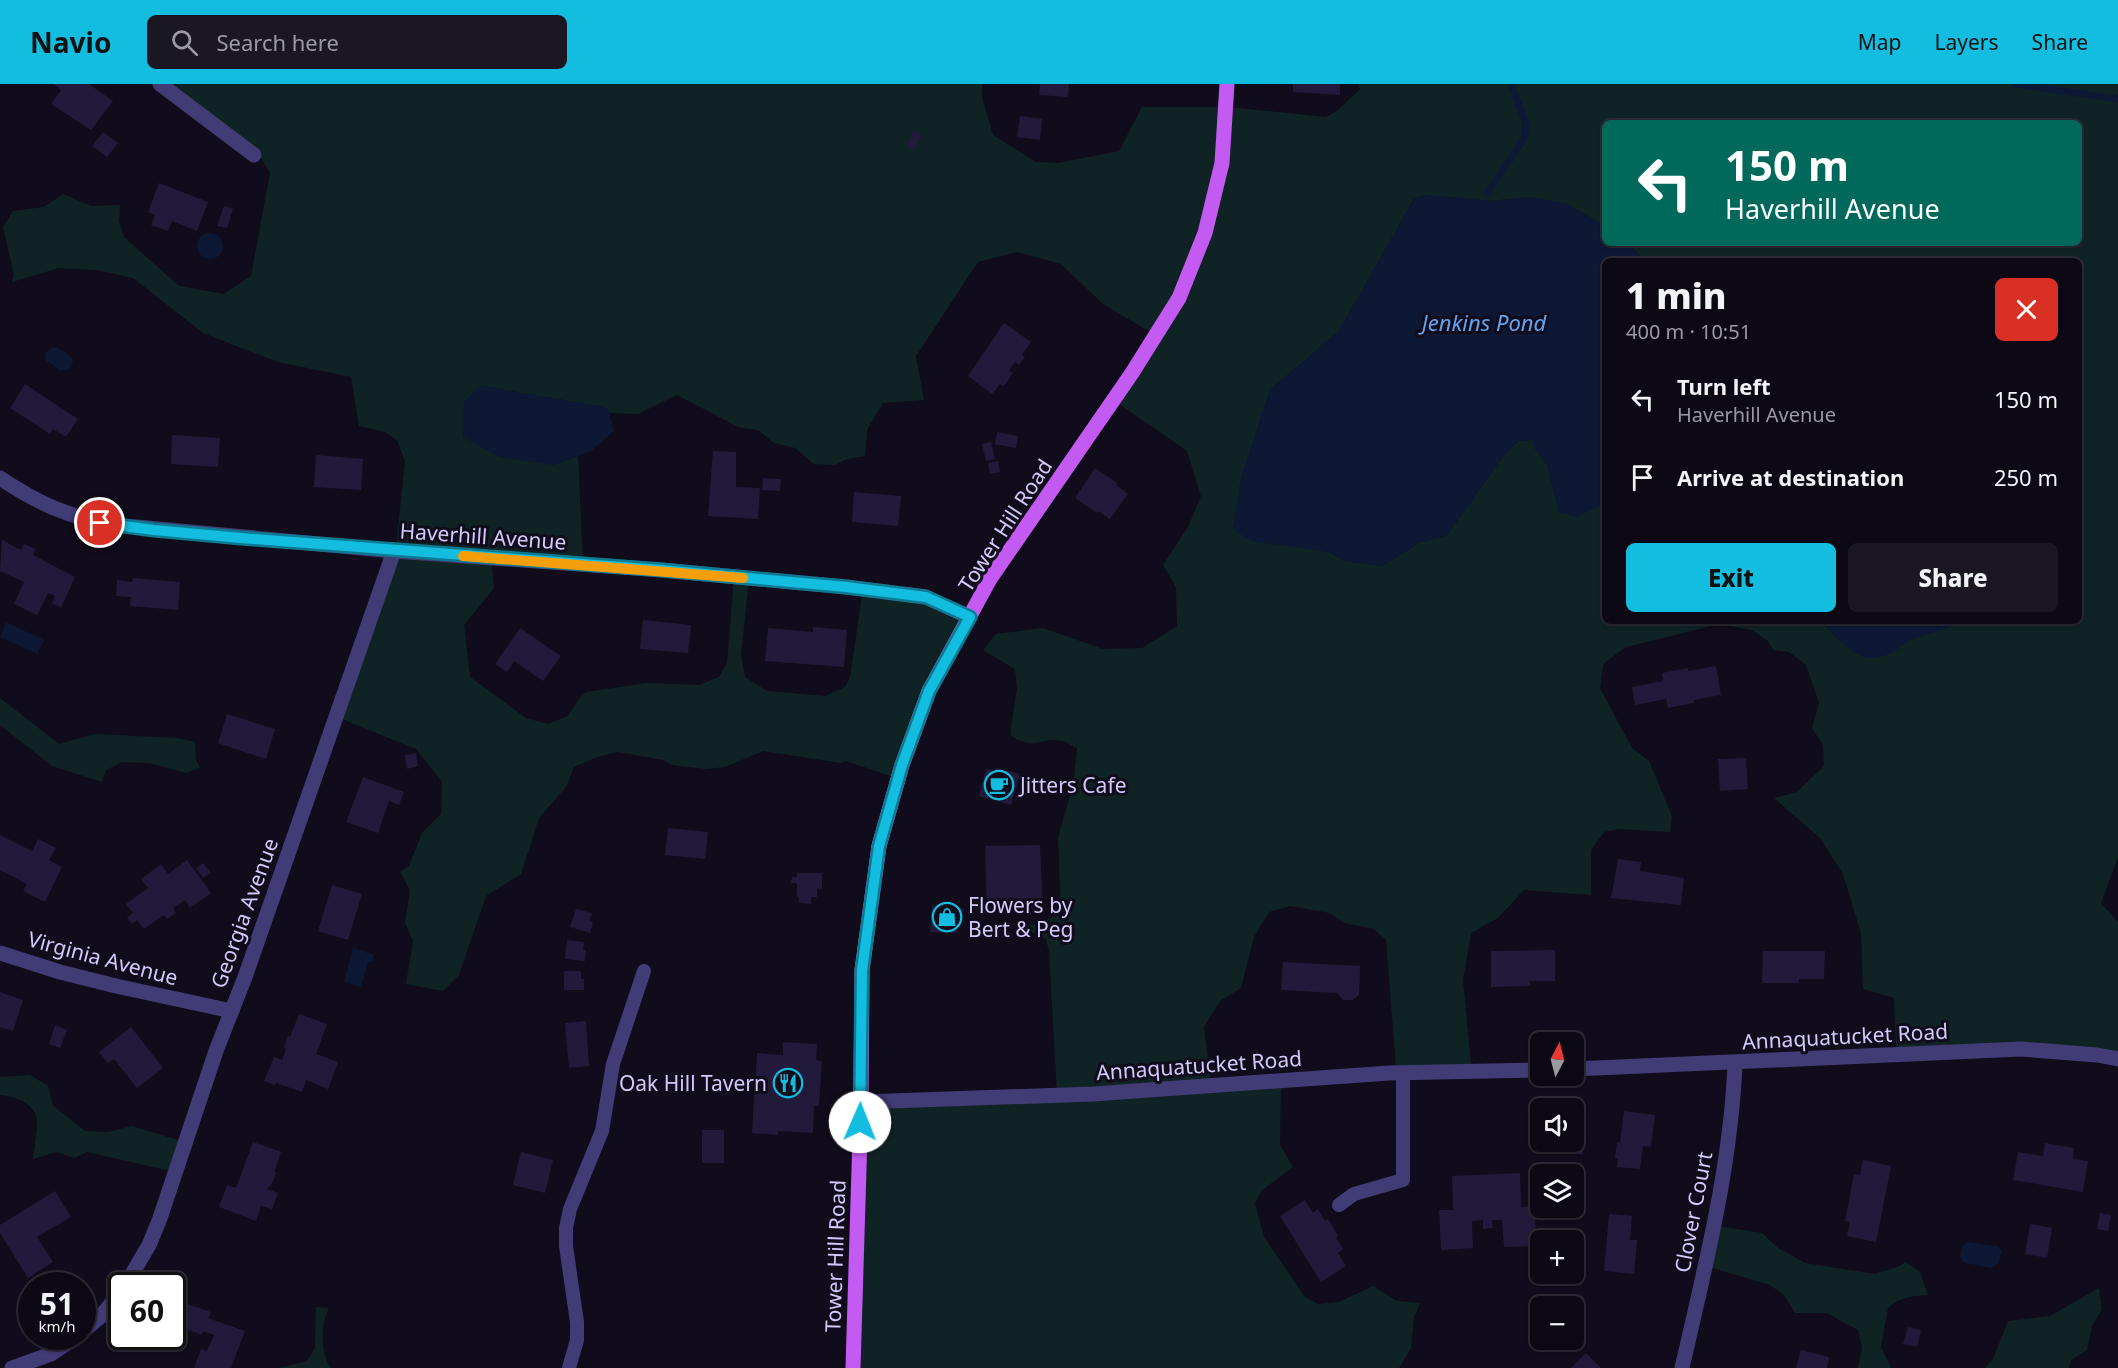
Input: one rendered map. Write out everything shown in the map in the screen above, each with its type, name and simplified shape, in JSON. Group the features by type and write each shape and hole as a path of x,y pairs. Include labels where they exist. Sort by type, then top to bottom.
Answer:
{"main road":[{"name":"Tower Hill Road","path":"852,1368 861,1102 862,970 879,846 902,765 929,691 990,579 1132,373 1179,298 1205,233 1222,163 1227,84"}],"street":[{"path":"160,84 254,155"},
{"name":"Haverhill Avenue","path":"0,478 20,492 56,511 86,520 154,530 394,551 662,570 846,587 926,597 970,617"},
{"name":"Georgia Avenue","path":"133,1272 149,1245 159,1221 216,1051 394,551"},
{"name":"Virginia Avenue","path":"0,953 82,978 232,1011"},
{"name":"Annaquatucket Road","path":"1584,1069 2021,1049 2097,1055 2118,1059"},
{"name":"Clover Court","path":"1682,1368 1715,1226 1733,1106 1735,1063"},
{"name":"Annaquatucket Road","path":"861,1102 1093,1094 1403,1072 1530,1070"},
{"path":"96,1320 108,1308"},
{"path":"12,1368 57,1350"}],"lane":[{"path":"569,1368 577,1340 577,1322 566,1246 566,1228 570,1209 602,1131 613,1064 644,971"},
{"path":"1339,1205 1354,1194 1402,1180 1403,1072"}],"green space":[{"path":"164,84 982,84 982,97 993,135 1036,162 1058,163 1119,151 1142,107 1227,107 1326,117 1337,111 1360,89 1359,84 2118,84 2118,857 2101,903 2118,922 2118,1059 1896,1049 1894,998 1863,989 1861,933 1843,874 1820,838 1774,798 1797,792 1824,766 1823,745 1812,728 1819,703 1806,665 1789,652 1773,650 1768,641 1752,630 1719,624 1626,647 1603,664 1600,688 1632,748 1649,761 1672,816 1670,832 1619,829 1604,832 1591,850 1591,895 1524,890 1498,918 1471,933 1463,980 1471,1064 1396,1067 1386,940 1374,929 1344,923 1330,913 1290,906 1269,912 1254,937 1241,988 1220,1001 1204,1027 1211,1082 1281,1083 1280,1145 1293,1167 1261,1191 1255,1203 1264,1237 1304,1296 1318,1304 1339,1302 1373,1286 1397,1301 1420,1303 1414,1317 1411,1348 1399,1368 852,1368 860,1104 1057,1093 1049,951 1046,939 1031,932 1030,925 1061,915 1058,837 1073,785 1077,748 1056,740 1025,742 1010,735 1017,688 1015,669 983,650 996,634 1043,628 1103,649 1142,648 1177,626 1176,587 1163,565 1188,527 1201,496 1187,451 1112,399 1152,333 1103,304 1061,264 1017,252 978,262 916,356 924,400 883,403 867,430 865,456 847,459 835,465 814,464 795,448 774,443 758,430 738,427 677,395 638,414 609,413 604,407 482,386 552,465 578,456 583,561 491,557 494,588 464,625 470,677 526,718 548,724 568,716 586,692 648,683 699,685 719,677 727,663 734,576 749,579 741,656 745,677 767,691 825,696 845,687 850,678 863,588 967,613 897,778 846,761 841,763 763,751 725,767 706,769 672,765 664,760 618,752 597,757 574,767 566,787 539,818 521,874 486,896 459,975 443,991 406,984 413,941 405,923 410,890 400,872 409,866 422,833 441,814 442,782 416,749 337,717 396,547 405,461 397,440 385,432 359,426 351,377 278,362 203,333 133,278 97,270 59,268 12,282 14,275 3,227 13,211 44,207 63,194 91,206 120,205 119,221 124,237 179,286 224,294 251,276 270,173 261,158"},
{"path":"0,698 59,744 95,734 178,738 195,742 196,760 200,768 186,773 149,763 122,762 106,770 102,782 52,766 0,725"},
{"path":"30,1075 48,1086 53,1106 85,1131 108,1132 132,1126 181,1141 171,1171 87,1152 74,1158 57,1152 33,1159 37,1125 34,1111 21,1100 0,1095 0,1077"},
{"path":"1718,1226 1762,1233 1778,1248 1805,1263 1875,1274 1900,1266 1905,1262 1920,1272 1928,1295 1906,1298 1888,1308 1881,1347 1891,1368 1858,1368 1862,1347 1858,1330 1827,1313 1795,1313 1785,1296 1770,1285 1706,1266"},
{"path":"2099,1288 2102,1309 2092,1326 2087,1350 2071,1360 2069,1368 1985,1368 1993,1359 2008,1321 2050,1316"},
{"path":"316,1307 329,1308 324,1322 323,1346 331,1368 279,1368 307,1361 315,1348"}],"water":[{"name":"Jenkins Pond","path":"1427,195 1490,201 1530,197 1566,204 1602,224 1602,246 1631,246 1641,258 1602,258 1602,504 1577,517 1559,512 1547,464 1535,449 1533,440 1518,441 1504,455 1447,535 1419,543 1382,566 1345,561 1329,552 1251,541 1233,529 1241,478 1270,390 1339,331 1414,199"},
{"path":"210,233 219,237 223,246 219,255 210,259 201,255 197,246 201,237"},
{"path":"53,347 61,350 73,360 71,368 61,371 45,360 46,352"},
{"path":"482,386 605,407 614,431 591,451 552,465 500,457 463,437 464,401"},
{"path":"6,622 44,640 37,654 0,637"},
{"path":"1824,624 1953,624 1941,631 1917,637 1892,653 1871,658 1859,655"},
{"path":"353,948 374,955 372,962 368,961 361,987 344,982"},
{"path":"1968,1242 1997,1245 2002,1251 1998,1263 1992,1268 1965,1263 1960,1257 1962,1246"}],"building":[{"path":"54,84 89,84 113,101 91,130 51,104 61,90"},
{"path":"1040,84 1069,84 1068,97 1039,95"},
{"path":"1293,84 1340,84 1340,95 1293,92"},
{"path":"1020,116 1042,119 1040,140 1017,137"},
{"path":"913,130 922,134 915,150 906,146"},
{"path":"103,132 118,143 107,157 92,146"},
{"path":"159,183 208,202 197,231 172,221 168,231 151,225 155,215 148,212"},
{"path":"224,206 233,209 227,228 217,226"},
{"path":"1004,323 1031,342 1022,355 1025,357 1019,365 1015,362 1009,371 1013,373 1004,386 1000,384 992,394 968,376"},
{"path":"25,384 78,419 66,437 53,429 50,434 10,408"},
{"path":"997,432 1018,436 1016,448 995,444"},
{"path":"172,435 220,438 218,467 171,464"},
{"path":"991,442 995,459 986,461 982,444"},
{"path":"713,451 736,452 736,487 760,488 758,519 708,516"},
{"path":"316,455 363,459 361,490 314,487"},
{"path":"998,461 1000,472 990,474 988,463"},
{"path":"1095,468 1117,483 1116,485 1128,494 1110,519 1075,498"},
{"path":"763,478 781,479 780,491 762,490"},
{"path":"854,492 901,496 898,526 852,522"},
{"path":"2,540 21,550 24,544 36,549 33,555 75,577 61,608 52,603 55,596 48,593 37,615 14,604 24,582 0,571"},
{"path":"133,578 180,582 178,610 130,606 131,597 116,596 117,580 132,582"},
{"path":"643,620 691,625 688,653 640,649"},
{"path":"813,627 847,630 844,667 765,661 768,628 813,632"},
{"path":"520,628 561,656 543,681 514,661 507,672 495,664"},
{"path":"1716,666 1721,695 1668,708 1666,699 1635,705 1632,687 1663,681 1662,673"},
{"path":"227,714 275,729 266,759 218,743"},
{"path":"416,753 418,766 407,769 405,755"},
{"path":"1746,758 1748,789 1720,791 1718,759"},
{"name":"Jitters Cafe","path":"996,768 1020,774 1011,805 979,796 986,769 995,771"},
{"path":"363,777 404,792 399,805 389,801 378,833 346,822"},
{"path":"668,828 708,832 705,859 665,855"},
{"path":"0,835 32,851 38,839 56,848 49,860 62,867 45,902 23,891 27,884 0,870"},
{"path":"1040,845 1043,909 987,911 985,846"},
{"path":"1618,859 1641,862 1640,871 1684,878 1681,905 1611,898"},
{"path":"187,860 211,893 190,908 185,900 173,908 176,913 167,919 164,915 144,929 137,920 132,924 127,918 133,913 126,904 148,888 141,879 161,864 168,874"},
{"path":"203,863 211,873 203,878 196,868"},
{"path":"797,873 822,873 822,889 817,888 817,897 811,897 811,904 799,903 797,883 791,883 792,877 797,877"},
{"path":"332,885 362,894 348,940 318,931"},
{"name":"Flowers by Bert & Peg","path":"932,905 963,908 961,926 958,926 957,933 930,932"},
{"path":"576,909 592,913 589,921 593,922 590,933 570,927"},
{"path":"567,940 584,942 585,961 565,959"},
{"path":"1555,950 1555,981 1530,981 1530,986 1491,987 1491,951"},
{"path":"1763,951 1825,951 1824,979 1799,979 1799,983 1762,983"},
{"path":"1283,962 1360,966 1359,995 1352,1000 1343,1000 1337,993 1281,990"},
{"path":"564,971 581,971 584,990 564,990"},
{"path":"0,992 23,1000 13,1031 0,1027"},
{"path":"299,1014 327,1024 316,1054 338,1062 328,1089 306,1080 302,1092 264,1081 274,1057 282,1060 288,1036 290,1037"},
{"path":"586,1021 589,1066 569,1068 565,1023"},
{"path":"55,1025 67,1030 60,1048 49,1044"},
{"path":"131,1027 163,1068 137,1088 114,1059 108,1063 99,1052"},
{"name":"Oak Hill Tavern","path":"783,1042 817,1044 816,1060 822,1061 819,1106 814,1106 813,1133 778,1131 778,1135 752,1133 757,1053 783,1055"},
{"path":"1624,1111 1655,1115 1651,1147 1643,1146 1640,1169 1617,1167 1618,1158 1615,1158 1617,1142 1620,1143"},
{"path":"702,1130 724,1130 724,1163 702,1163"},
{"path":"253,1142 281,1152 274,1172 276,1173 271,1186 267,1189 278,1193 272,1209 261,1206 256,1221 219,1207 227,1185 236,1188"},
{"path":"2045,1143 2074,1148 2073,1159 2088,1161 2083,1192 2013,1180 2018,1152 2043,1156"},
{"path":"521,1152 553,1160 545,1193 513,1185"},
{"path":"1566,1152 1583,1152 1583,1154 1566,1154"},
{"path":"1863,1160 1891,1166 1876,1242 1847,1236 1850,1222 1845,1221 1854,1174 1860,1175"},
{"path":"1520,1173 1521,1207 1530,1206 1530,1218 1535,1218 1536,1230 1530,1230 1530,1246 1504,1247 1502,1220 1492,1220 1493,1228 1483,1229 1483,1220 1472,1221 1473,1248 1441,1250 1439,1210 1453,1210 1452,1176"},
{"path":"55,1191 71,1217 37,1237 53,1262 37,1272 24,1272 0,1233 0,1225"},
{"path":"1305,1200 1313,1213 1318,1209 1325,1221 1328,1219 1343,1249 1338,1253 1346,1266 1321,1282 1280,1216"},
{"path":"2100,1213 2111,1215 2108,1231 2097,1229"},
{"path":"1609,1214 1632,1216 1630,1240 1637,1240 1634,1274 1604,1271"},
{"path":"2030,1224 2052,1228 2047,1258 2025,1254"},
{"path":"186,1304 211,1312 208,1318 245,1331 231,1368 194,1368 201,1349 207,1351 214,1335 203,1331 202,1335 186,1329"},
{"path":"1908,1327 1921,1330 1917,1347 1903,1344"},
{"path":"1801,1350 1829,1357 1827,1368 1796,1368"},
{"path":"1586,1353 1601,1368 1571,1368"}],"waterway":[{"path":"1488,192 1525,137 1526,124 1512,88 1513,84"},
{"path":"2016,84 2118,99"}],"slow traffic":[{"path":"463,556 743,578"}],"place":[{"name":"Jitters Cafe","path":"999,785"},
{"name":"Flowers by Bert & Peg","path":"947,917"},
{"name":"Oak Hill Tavern","path":"788,1083"}],"route":[{"path":"100,523 241,538 662,570 846,587 926,597 970,617 929,691 902,765 879,846 862,970 860,1122"}]}
